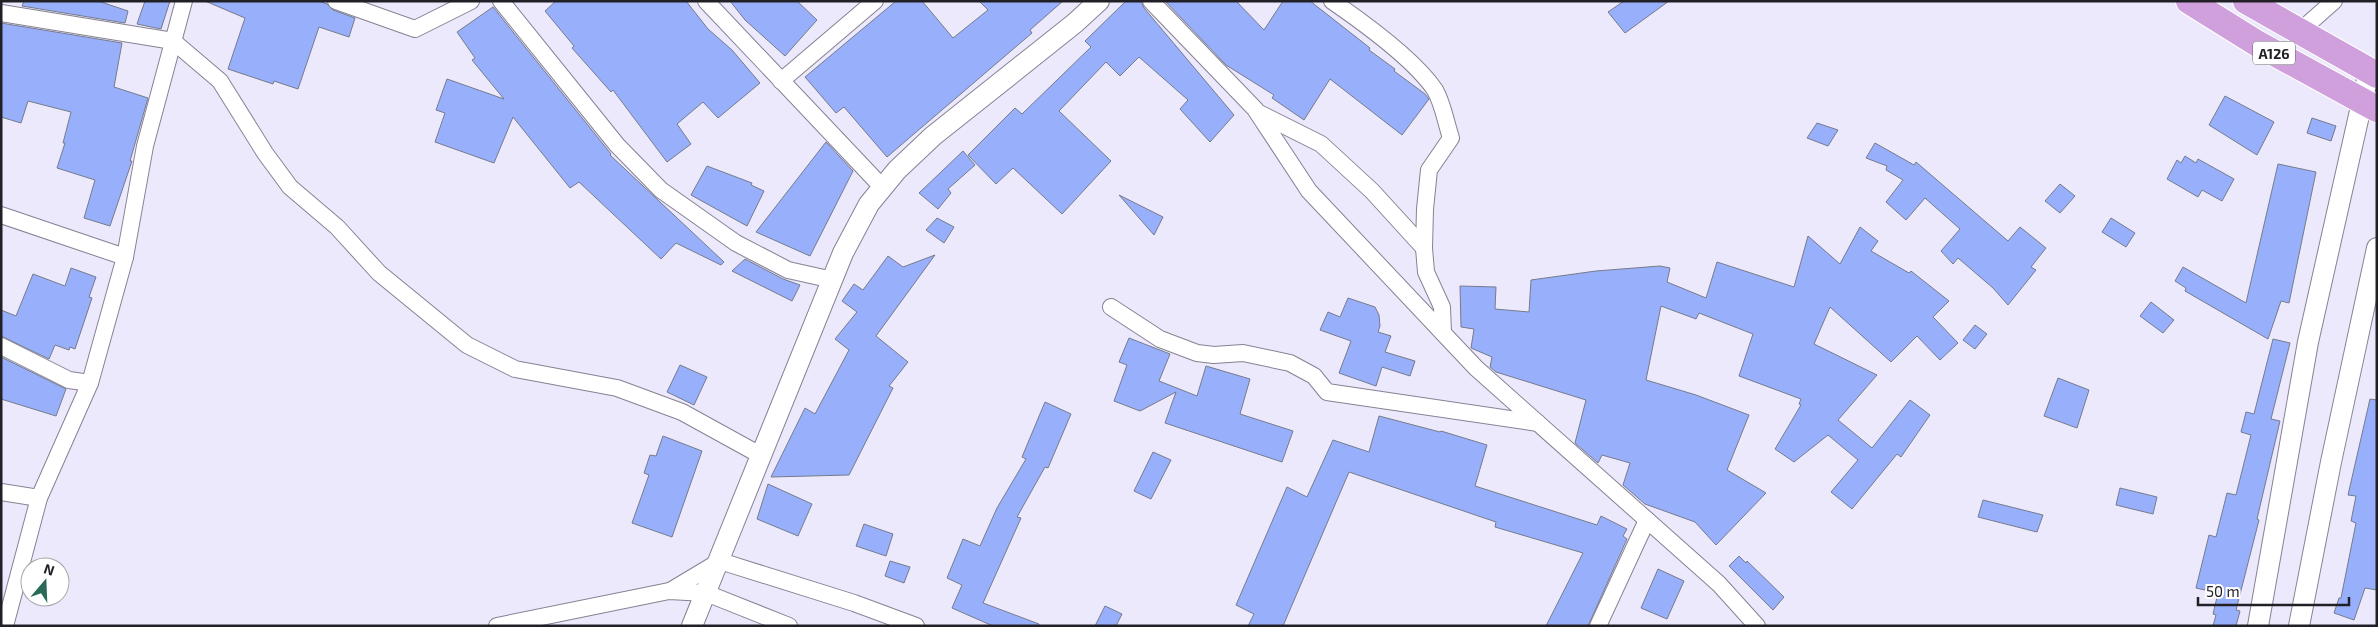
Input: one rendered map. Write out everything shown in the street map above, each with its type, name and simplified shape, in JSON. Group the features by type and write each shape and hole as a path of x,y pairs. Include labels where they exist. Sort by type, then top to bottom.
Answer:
{"highway":[{"name":"A126","path":"2189,1 2258,44 2369,105"},
{"name":"A126","path":"2246,1 2373,73"}],"street":[{"path":"5,626 39,498 90,383 125,257 144,146 184,1"},
{"path":"336,1 415,28 471,1"},
{"path":"501,1 617,145 661,190 736,243 788,270 833,280"},
{"path":"706,1 883,188"},
{"path":"781,81 875,1"},
{"path":"692,626 743,505 843,253 870,204 897,170 933,136 1075,23 1099,1"},
{"path":"1151,1 1257,112 1310,191 1476,368 1719,584 1757,626"},
{"path":"1332,1 1409,62 1435,91 1444,114 1450,138 1429,170 1424,209 1426,272 1442,307 1443,333"},
{"path":"2299,32 2334,1"},
{"path":"1,13 173,41 220,81 265,153 290,187 336,227 379,273 467,345 515,369 617,388 682,412 761,459"},
{"path":"2258,626 2308,342 2369,105 2373,73"},
{"path":"1257,112 1321,144 1372,191 1424,248"},
{"path":"1,215 125,257"},
{"path":"2299,626 2331,462 2377,248"},
{"path":"1111,307 1160,339 1196,353 1214,355 1243,353 1263,356 1290,364 1314,376 1327,392 1538,423"},
{"path":"1,346 69,380 90,383"},
{"path":"1,492 39,498"},
{"path":"1598,626 1647,520"},
{"path":"669,592 720,561 854,603 916,626"},
{"path":"497,626 669,592 706,593 789,626"}],"building":[{"path":"24,1 98,1 128,11 125,23 22,6"},
{"path":"145,1 170,1 161,29 137,24"},
{"path":"205,1 319,1 327,4 333,10 355,18 349,37 319,27 298,89 274,81 273,84 228,69 245,18"},
{"path":"556,1 686,1 708,29 732,50 760,83 718,118 703,102 677,124 691,144 667,162 613,90 611,92 572,48 574,46 545,11"},
{"path":"730,1 797,1 817,20 785,56 745,20"},
{"path":"896,1 922,1 953,38 988,10 979,1 1063,1 1030,30 1032,33 887,157 844,107 836,113 805,77"},
{"path":"1126,1 1141,1 1144,8 1234,115 1210,142 1180,109 1188,100 1139,57 1120,76 1106,62 1059,111 1111,161 1062,214 1013,168 996,184 968,155 1015,108 1022,114 1091,47 1085,41"},
{"path":"1165,1 1236,1 1264,30 1283,1 1310,1 1370,48 1369,50 1395,69 1394,71 1429,99 1402,135 1330,79 1304,120 1272,98 1274,95 1226,65"},
{"path":"1624,1 1669,1 1625,33 1608,12"},
{"path":"493,7 610,155 724,262 721,265 676,243 661,259 579,182 570,188 513,117 494,163 435,142 445,113 436,110 447,79 504,99 472,60 475,58 457,32"},
{"path":"1,23 122,43 114,87 148,98 130,161 132,161 110,226 84,218 95,180 57,168 65,143 63,143 71,112 28,101 21,123 1,117"},
{"path":"2225,96 2274,122 2257,155 2209,125"},
{"path":"2312,118 2336,126 2331,141 2307,133"},
{"path":"1817,123 1838,130 1828,146 1807,138"},
{"path":"826,142 853,171 810,256 756,232"},
{"path":"1875,143 1914,165 1916,162 2008,241 2020,227 2046,248 2031,267 2036,270 2008,305 1993,288 1958,258 1953,264 1941,251 1960,229 1925,198 1906,220 1886,202 1903,180 1886,170 1887,166 1866,158"},
{"path":"963,151 975,165 948,189 951,193 938,209 919,193"},
{"path":"2185,156 2196,163 2198,159 2234,179 2222,201 2202,190 2198,197 2167,179 2177,160 2181,163"},
{"path":"2278,164 2316,172 2289,303 2281,301 2268,339 2185,291 2186,288 2175,281 2183,267 2246,303"},
{"path":"707,166 752,183 751,185 764,191 747,226 691,195"},
{"path":"2060,184 2075,196 2060,213 2045,201"},
{"path":"1119,195 1163,217 1154,235"},
{"path":"937,218 954,227 944,243 926,230"},
{"path":"2111,218 2135,233 2126,247 2102,232"},
{"path":"1860,227 1878,241 1871,251 1909,273 1911,271 1949,301 1933,317 1958,343 1940,360 1917,336 1891,362 1830,307 1814,344 1877,375 1838,420 1872,448 1910,400 1930,415 1901,457 1897,454 1852,509 1831,492 1858,460 1828,435 1794,462 1775,449 1801,405 1799,404 1801,399 1739,376 1753,334 1699,313 1696,319 1661,306 1646,380 1696,395 1749,415 1727,470 1766,493 1716,545 1695,522 1645,504 1623,485 1630,463 1602,455 1598,463 1575,443 1586,400 1496,372 1490,367 1492,357 1471,348 1474,329 1461,327 1460,286 1496,287 1495,309 1529,312 1531,280 1596,271 1660,266 1670,268 1667,282 1706,298 1717,262 1794,287 1808,236 1840,264"},
{"path":"935,255 876,336 908,362 889,386 893,388 849,475 771,477 805,408 815,414 849,350 835,339 857,312 842,301 854,284 863,290 888,256 903,267"},
{"path":"745,259 783,279 800,285 792,301 732,271"},
{"path":"71,268 96,277 89,297 92,298 75,349 70,347 69,350 55,345 49,359 1,336 1,310 16,316 33,274 65,286"},
{"path":"1348,298 1375,307 1379,315 1380,326 1378,332 1391,336 1385,352 1415,361 1410,376 1382,367 1376,386 1339,373 1351,341 1320,330 1328,312 1340,317"},
{"path":"2151,302 2174,320 2163,333 2140,316"},
{"path":"1975,325 1987,334 1975,349 1963,340"},
{"path":"1129,338 1170,354 1159,381 1197,396 1206,366 1250,379 1240,414 1293,431 1282,462 1165,423 1176,392 1140,411 1114,401 1127,365 1119,362"},
{"path":"2273,339 2290,343 2271,419 2280,421 2257,519 2259,520 2236,610 2240,611 2236,626 2213,626 2216,615 2213,614 2218,593 2196,588 2209,535 2216,537 2227,493 2236,495 2251,435 2241,432 2246,412 2254,414"},
{"path":"1,357 66,389 56,416 1,399"},
{"path":"680,365 707,377 694,405 667,392"},
{"path":"2058,378 2089,390 2077,428 2044,416"},
{"path":"2370,399 2377,400 2377,590 2365,588 2354,620 2334,613 2339,598 2341,598 2356,523 2351,521 2356,496 2348,495"},
{"path":"1045,402 1071,414 1048,468 1045,467 1017,517 1021,518 983,603 1039,624 1039,626 993,626 952,608 962,585 947,578 963,539 980,546 997,508 1026,459 1022,457"},
{"path":"1379,416 1441,431 1487,445 1475,486 1597,525 1601,516 1627,529 1623,536 1627,539 1588,626 1546,626 1583,553 1495,527 1496,522 1349,472 1283,626 1248,626 1254,614 1236,605 1287,487 1307,497 1333,440 1369,452"},
{"path":"663,436 702,451 672,537 632,523 649,475 644,473 650,455 656,456"},
{"path":"1153,452 1171,460 1151,499 1134,491"},
{"path":"768,484 812,504 798,536 757,519"},
{"path":"2120,488 2157,497 2153,514 2116,505"},
{"path":"1983,500 2043,515 2037,532 1978,517"},
{"path":"864,524 893,534 886,556 856,546"},
{"path":"1739,556 1746,563 1747,561 1784,597 1773,610 1729,566"},
{"path":"890,561 910,567 904,583 885,576"},
{"path":"1658,569 1684,581 1667,619 1641,608"},
{"path":"1105,606 1122,614 1116,626 1095,626"}]}
